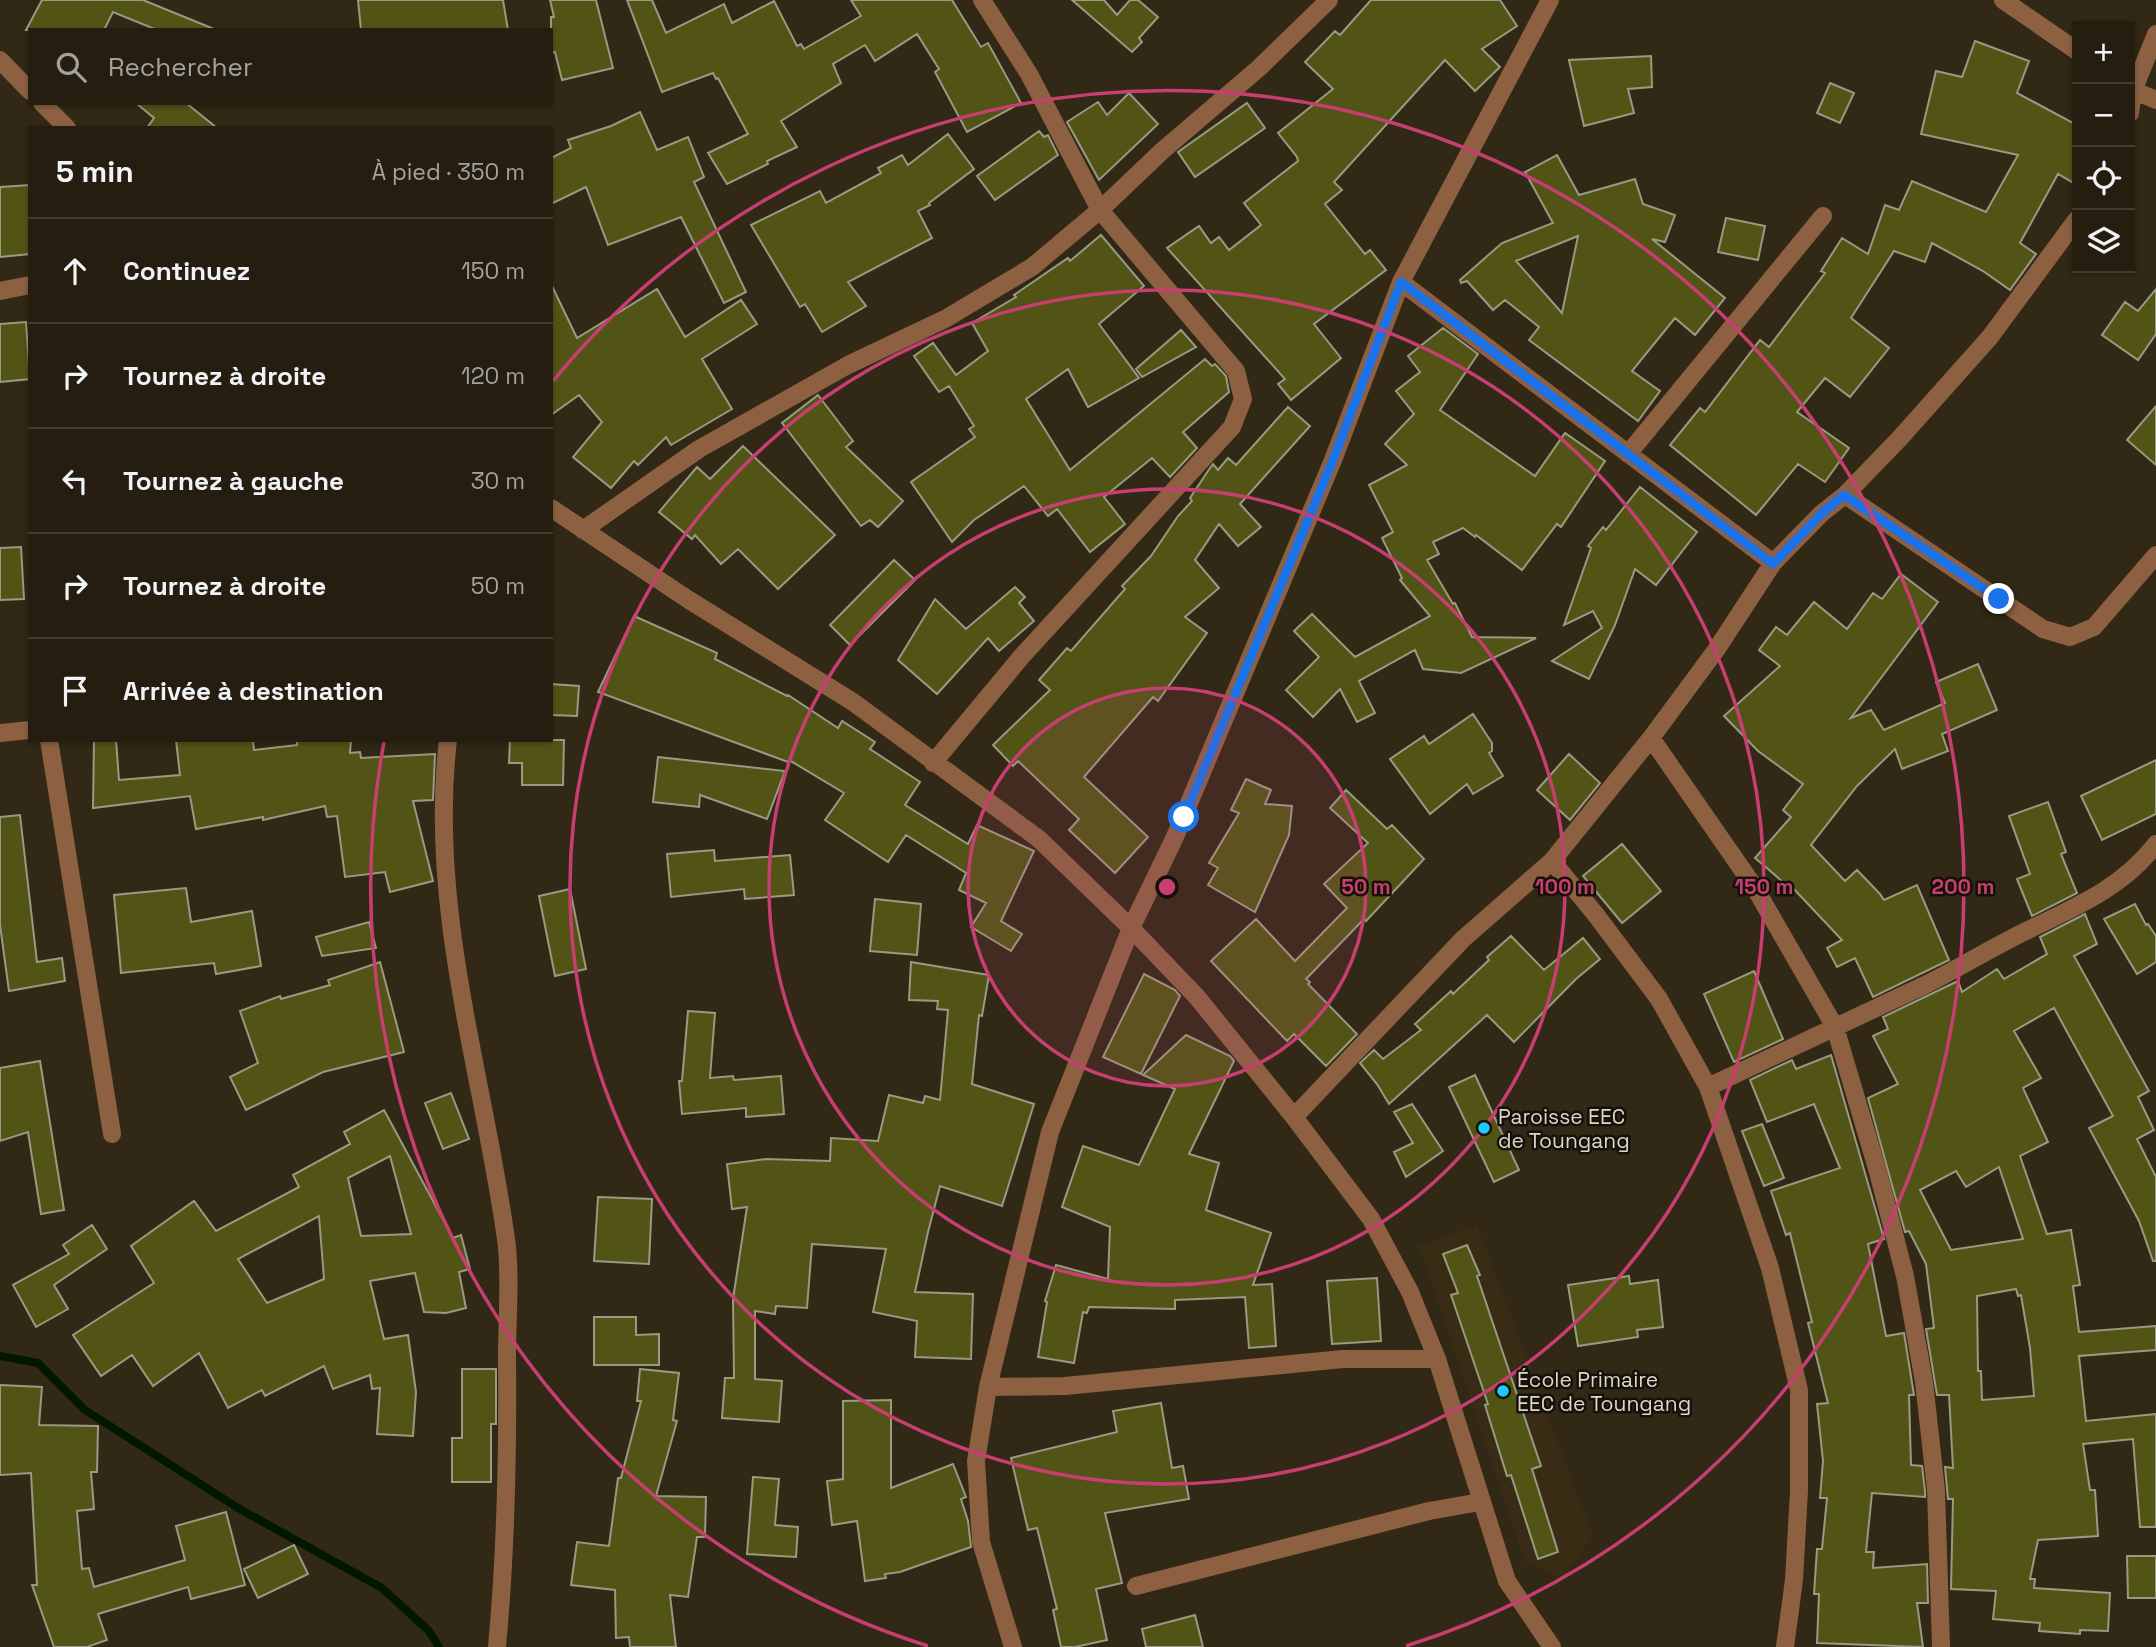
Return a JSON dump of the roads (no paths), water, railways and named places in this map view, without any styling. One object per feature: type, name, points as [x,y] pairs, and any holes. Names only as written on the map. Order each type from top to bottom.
[{"type":"street","points":[[933,763],[1022,656],[1231,427],[1243,399],[1236,370],[1100,210],[1029,75],[982,0]]},
{"type":"street","points":[[583,530],[699,449],[848,365],[945,319],[1021,273],[1100,210],[1162,151],[1259,68],[1329,0]]},
{"type":"street","points":[[1013,1647],[981,1542],[976,1461],[988,1387],[1050,1132],[1131,928],[1174,839],[1333,460],[1401,282],[1550,0]]},
{"type":"street","points":[[2003,0],[2072,48]]},
{"type":"street","points":[[2135,84],[2156,34]]},
{"type":"street","points":[[0,60],[28,89]]},
{"type":"street","points":[[2135,91],[2156,100]]},
{"type":"street","points":[[44,105],[65,126]]},
{"type":"street","points":[[1628,454],[1823,216]]},
{"type":"street","points":[[1294,1117],[1463,939],[1552,861],[1716,650],[1773,564],[1900,438],[1990,337],[2072,226]]},
{"type":"street","points":[[1401,282],[1773,564]]},
{"type":"street","points":[[0,291],[28,285]]},
{"type":"street","points":[[1844,495],[2043,629],[2070,637],[2094,627],[2156,555]]},
{"type":"street","points":[[553,509],[688,600],[853,702],[1039,839],[1131,928],[1196,997],[1294,1117],[1371,1219],[1410,1292],[1437,1359],[1507,1581],[1552,1647]]},
{"type":"street","points":[[0,733],[28,730]]},
{"type":"street","points":[[1651,737],[1755,888],[1835,1027],[1878,1172],[1905,1276],[1924,1382],[1936,1490],[1941,1647]]},
{"type":"street","points":[[49,742],[113,1134]]},
{"type":"street","points":[[448,742],[443,785],[447,899],[506,1242],[508,1460],[501,1604],[496,1647]]},
{"type":"street","points":[[1708,1087],[1928,984],[2020,934],[2089,901],[2125,877],[2144,860],[2156,844]]},
{"type":"street","points":[[1552,861],[1659,999],[1708,1087],[1770,1268],[1799,1390],[1799,1491],[1794,1580],[1785,1647]]},
{"type":"street","points":[[988,1387],[1065,1386],[1342,1359],[1437,1359]]},
{"type":"street","points":[[1136,1586],[1429,1511],[1480,1502]]},
{"type":"waterway","points":[[0,1356],[38,1363],[85,1410],[238,1508],[382,1588],[429,1631],[439,1647]]},
{"type":"place","name":"Paroisse EEC de Toungang","points":[[1484,1128]]},
{"type":"place","name":"École Primaire EEC de Toungang","points":[[1503,1391]]}]
